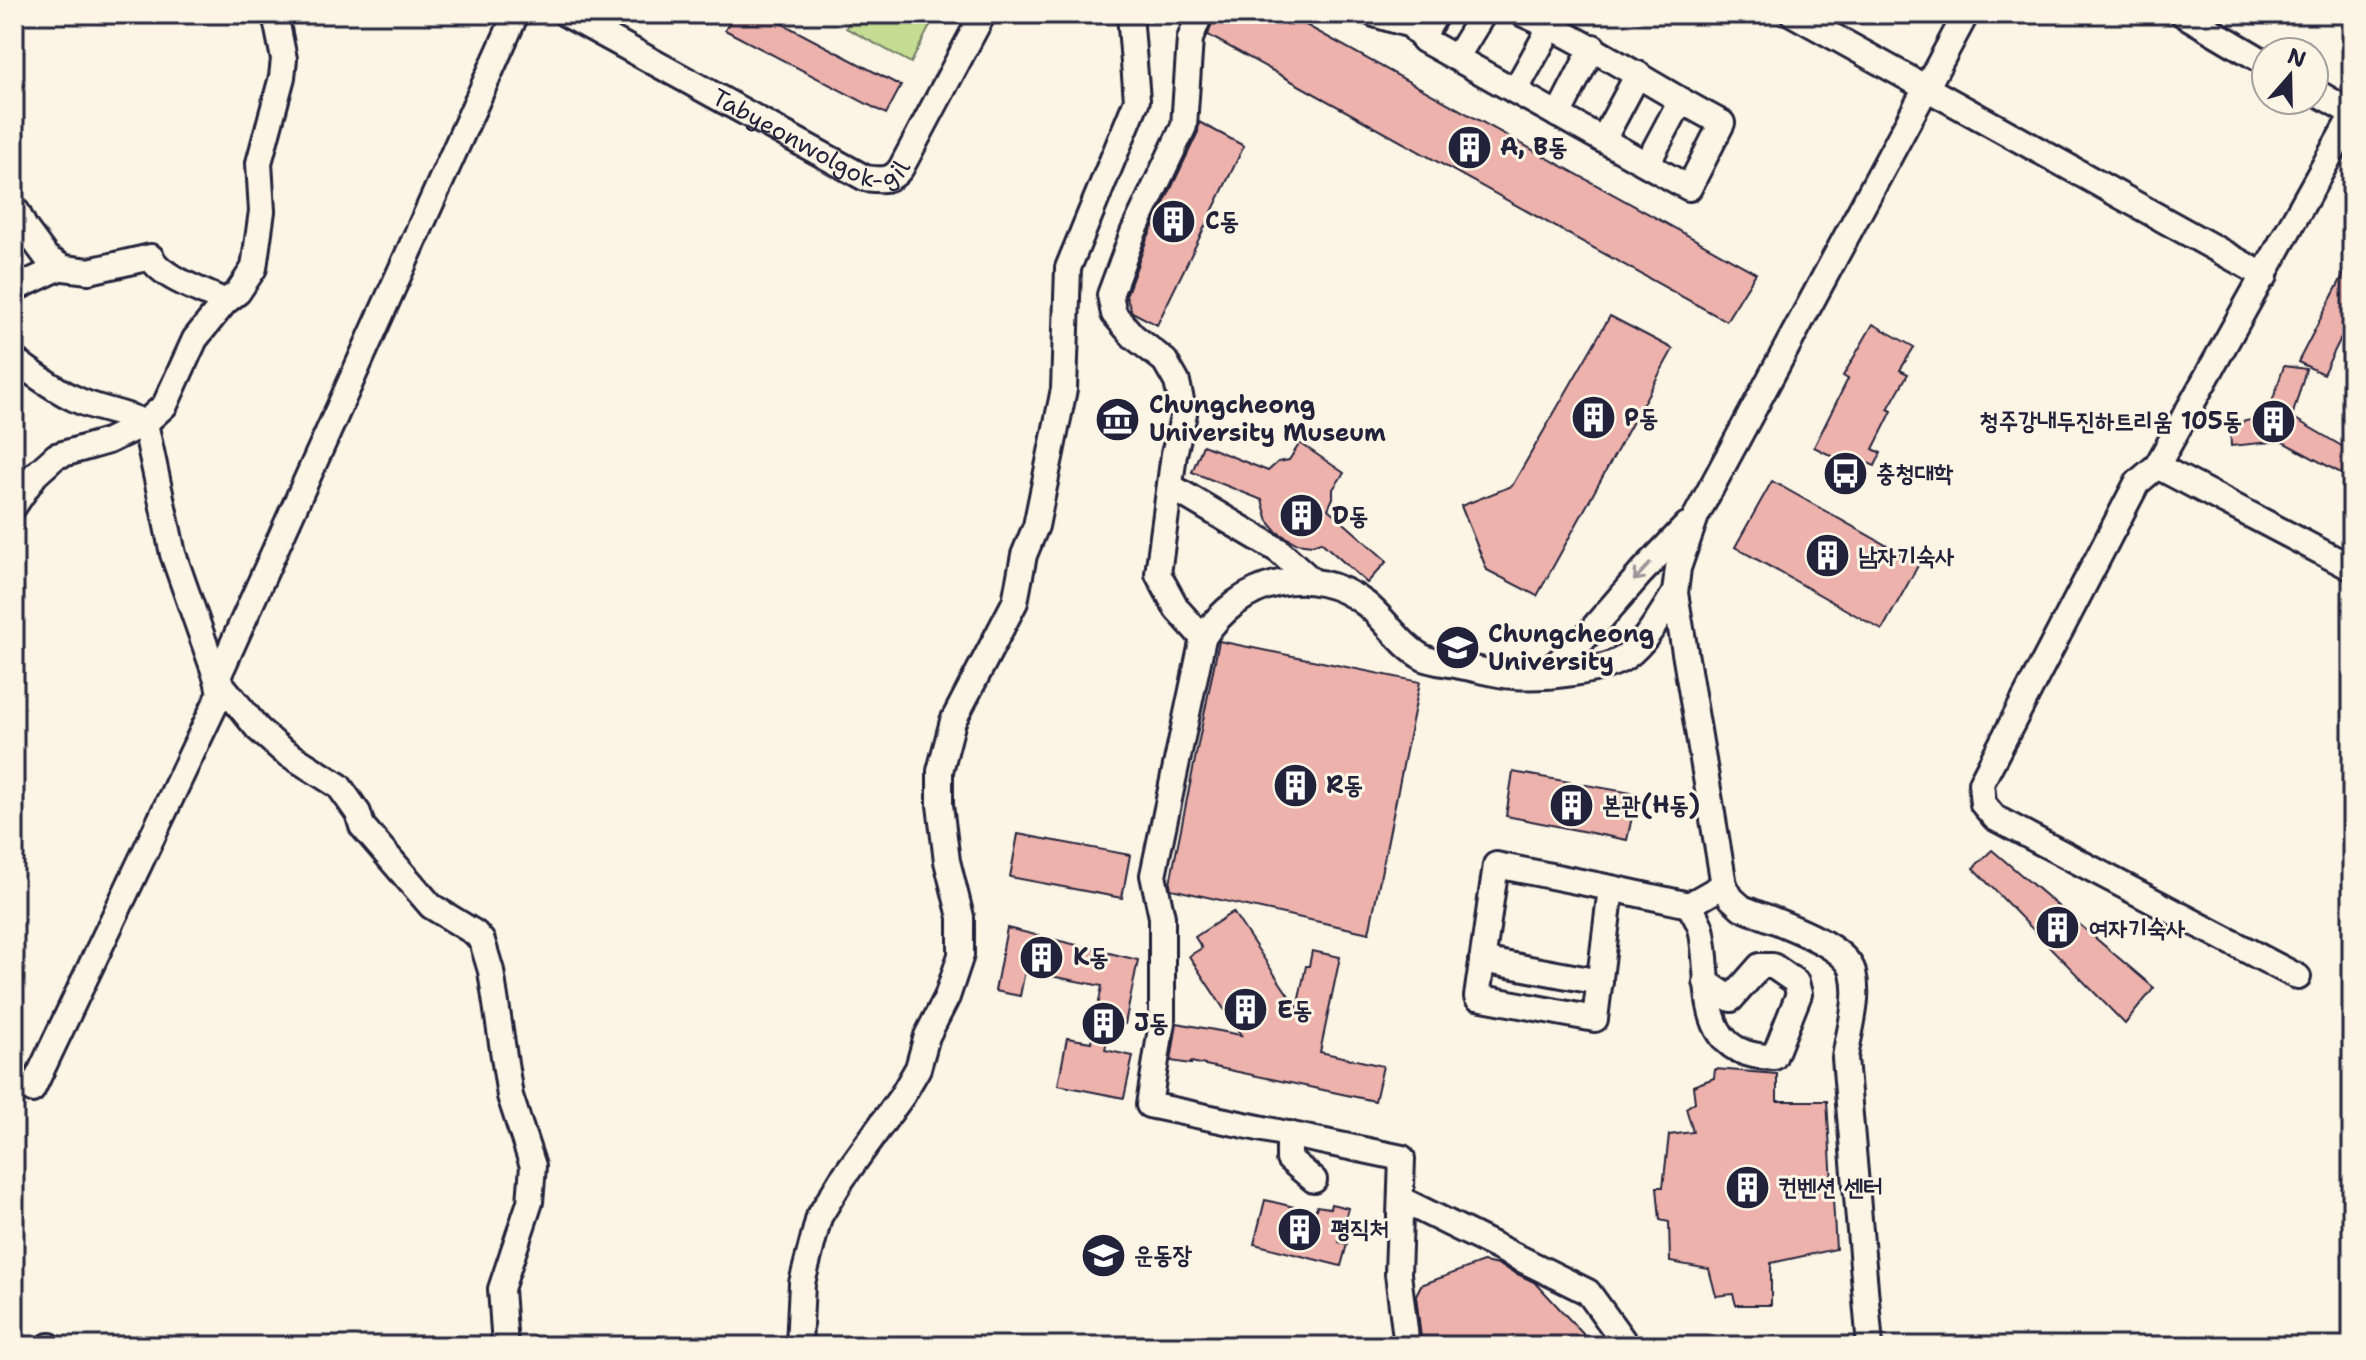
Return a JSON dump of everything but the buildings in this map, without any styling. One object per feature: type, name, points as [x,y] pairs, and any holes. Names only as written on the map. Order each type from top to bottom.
[{"type":"street","points":[[14,506],[35,475],[56,456],[108,441],[145,423],[165,405],[195,339],[246,282],[254,268],[262,211],[259,163],[284,59],[275,14]]},
{"type":"street","points":[[217,679],[516,14]]},
{"type":"street","name":"Tabyeonwolgok-gil","points":[[566,14],[865,178],[883,180],[894,177],[901,168],[983,14]]},
{"type":"street","points":[[799,1346],[802,1283],[819,1217],[918,1068],[927,1036],[947,997],[961,955],[961,917],[947,861],[940,805],[940,771],[953,721],[1015,602],[1024,555],[1036,526],[1064,389],[1068,268],[1137,100],[1130,14]]},
{"type":"street","points":[[1200,14],[1190,39],[1184,126],[1133,233],[1110,295],[1114,314],[1133,336],[1165,361],[1177,382],[1184,414],[1158,574],[1177,609],[1203,638]]},
{"type":"street","points":[[1374,14],[1411,25],[1422,37],[1456,58],[1689,188],[1722,123],[1680,102],[1593,47],[1523,14]]},
{"type":"street","points":[[1422,37],[1436,14]]},
{"type":"street","points":[[1456,58],[1483,14]]},
{"type":"street","points":[[1793,14],[2265,276]]},
{"type":"street","points":[[1870,1346],[1845,1058],[1854,1013],[1853,971],[1846,958],[1829,946],[1742,908],[1731,898],[1724,885],[1675,593],[1678,568],[1696,516],[1966,14]]},
{"type":"street","points":[[2183,14],[2250,54]]},
{"type":"street","points":[[1515,91],[1551,26]]},
{"type":"street","points":[[1558,115],[1593,47]]},
{"type":"street","points":[[1603,140],[1638,74]]},
{"type":"street","points":[[2298,977],[1995,818],[1983,804],[1981,783],[2137,483],[2157,466],[2265,276],[2352,114],[2330,101]]},
{"type":"street","points":[[1647,164],[1680,102]]},
{"type":"street","points":[[17,212],[52,263],[61,267],[89,271],[151,257],[158,267],[176,279],[225,302]]},
{"type":"street","points":[[14,289],[61,267]]},
{"type":"street","points":[[14,360],[71,398],[104,410],[125,413],[145,423]]},
{"type":"street","points":[[23,1085],[220,694],[173,554],[145,423]]},
{"type":"street","points":[[2157,466],[2352,568]]},
{"type":"street","points":[[1170,486],[1278,550],[1311,580]]},
{"type":"street","points":[[1542,676],[1578,644],[1696,516]]},
{"type":"street","points":[[1407,1346],[1398,1274],[1402,1158],[1149,1105],[1162,1022],[1162,917],[1153,875],[1203,638],[1216,618],[1256,590],[1287,581],[1311,580],[1328,584],[1364,603],[1411,649],[1425,658],[1512,676],[1542,676],[1610,665],[1628,655],[1675,593]]},
{"type":"street","points":[[1578,644],[1578,660],[1589,668]]},
{"type":"street","points":[[217,679],[258,729],[282,750],[339,786],[358,813],[362,826],[431,906],[475,933],[482,941],[501,1025],[510,1096],[533,1166],[530,1202],[501,1289],[505,1346]]},
{"type":"street","points":[[1611,888],[1595,1019],[1477,997],[1496,865],[1611,888],[1689,905],[1724,885]]},
{"type":"street","points":[[1689,905],[1702,930],[1706,982],[1709,1010],[1718,1030],[1735,1047],[1752,1057],[1774,1057],[1799,994],[1796,982],[1773,966],[1760,966],[1731,999],[1706,982]]},
{"type":"street","points":[[1482,960],[1600,982]]},
{"type":"street","points":[[1289,1134],[1289,1159],[1314,1180]]},
{"type":"street","points":[[1402,1200],[1588,1292],[1627,1346]]},
{"type":"green space","points":[[853,14],[936,14],[911,63],[846,28]]},
{"type":"place","name":"A, B동","points":[[1469,147]]},
{"type":"place","name":"C동","points":[[1174,221]]},
{"type":"place","name":"P동","points":[[1593,418]]},
{"type":"place","name":"Chungcheong University Museum","points":[[1118,419]]},
{"type":"place","name":"청주강내두진하트리움 105동","points":[[2273,421]]},
{"type":"place","name":"충청대학","points":[[1845,473]]},
{"type":"place","name":"D동","points":[[1301,516]]},
{"type":"place","name":"남자기숙사","points":[[1827,556]]},
{"type":"place","name":"Chungcheong University","points":[[1457,648]]},
{"type":"place","name":"R동","points":[[1295,785]]},
{"type":"place","name":"본관(H동)","points":[[1571,805]]},
{"type":"place","name":"여자기숙사","points":[[2058,928]]},
{"type":"place","name":"K동","points":[[1042,957]]},
{"type":"place","name":"E동","points":[[1246,1010]]},
{"type":"place","name":"J동","points":[[1103,1023]]},
{"type":"place","name":"컨벤션 센터","points":[[1747,1187]]},
{"type":"place","name":"평직처","points":[[1300,1229]]},
{"type":"place","name":"운동장","points":[[1103,1255]]}]
